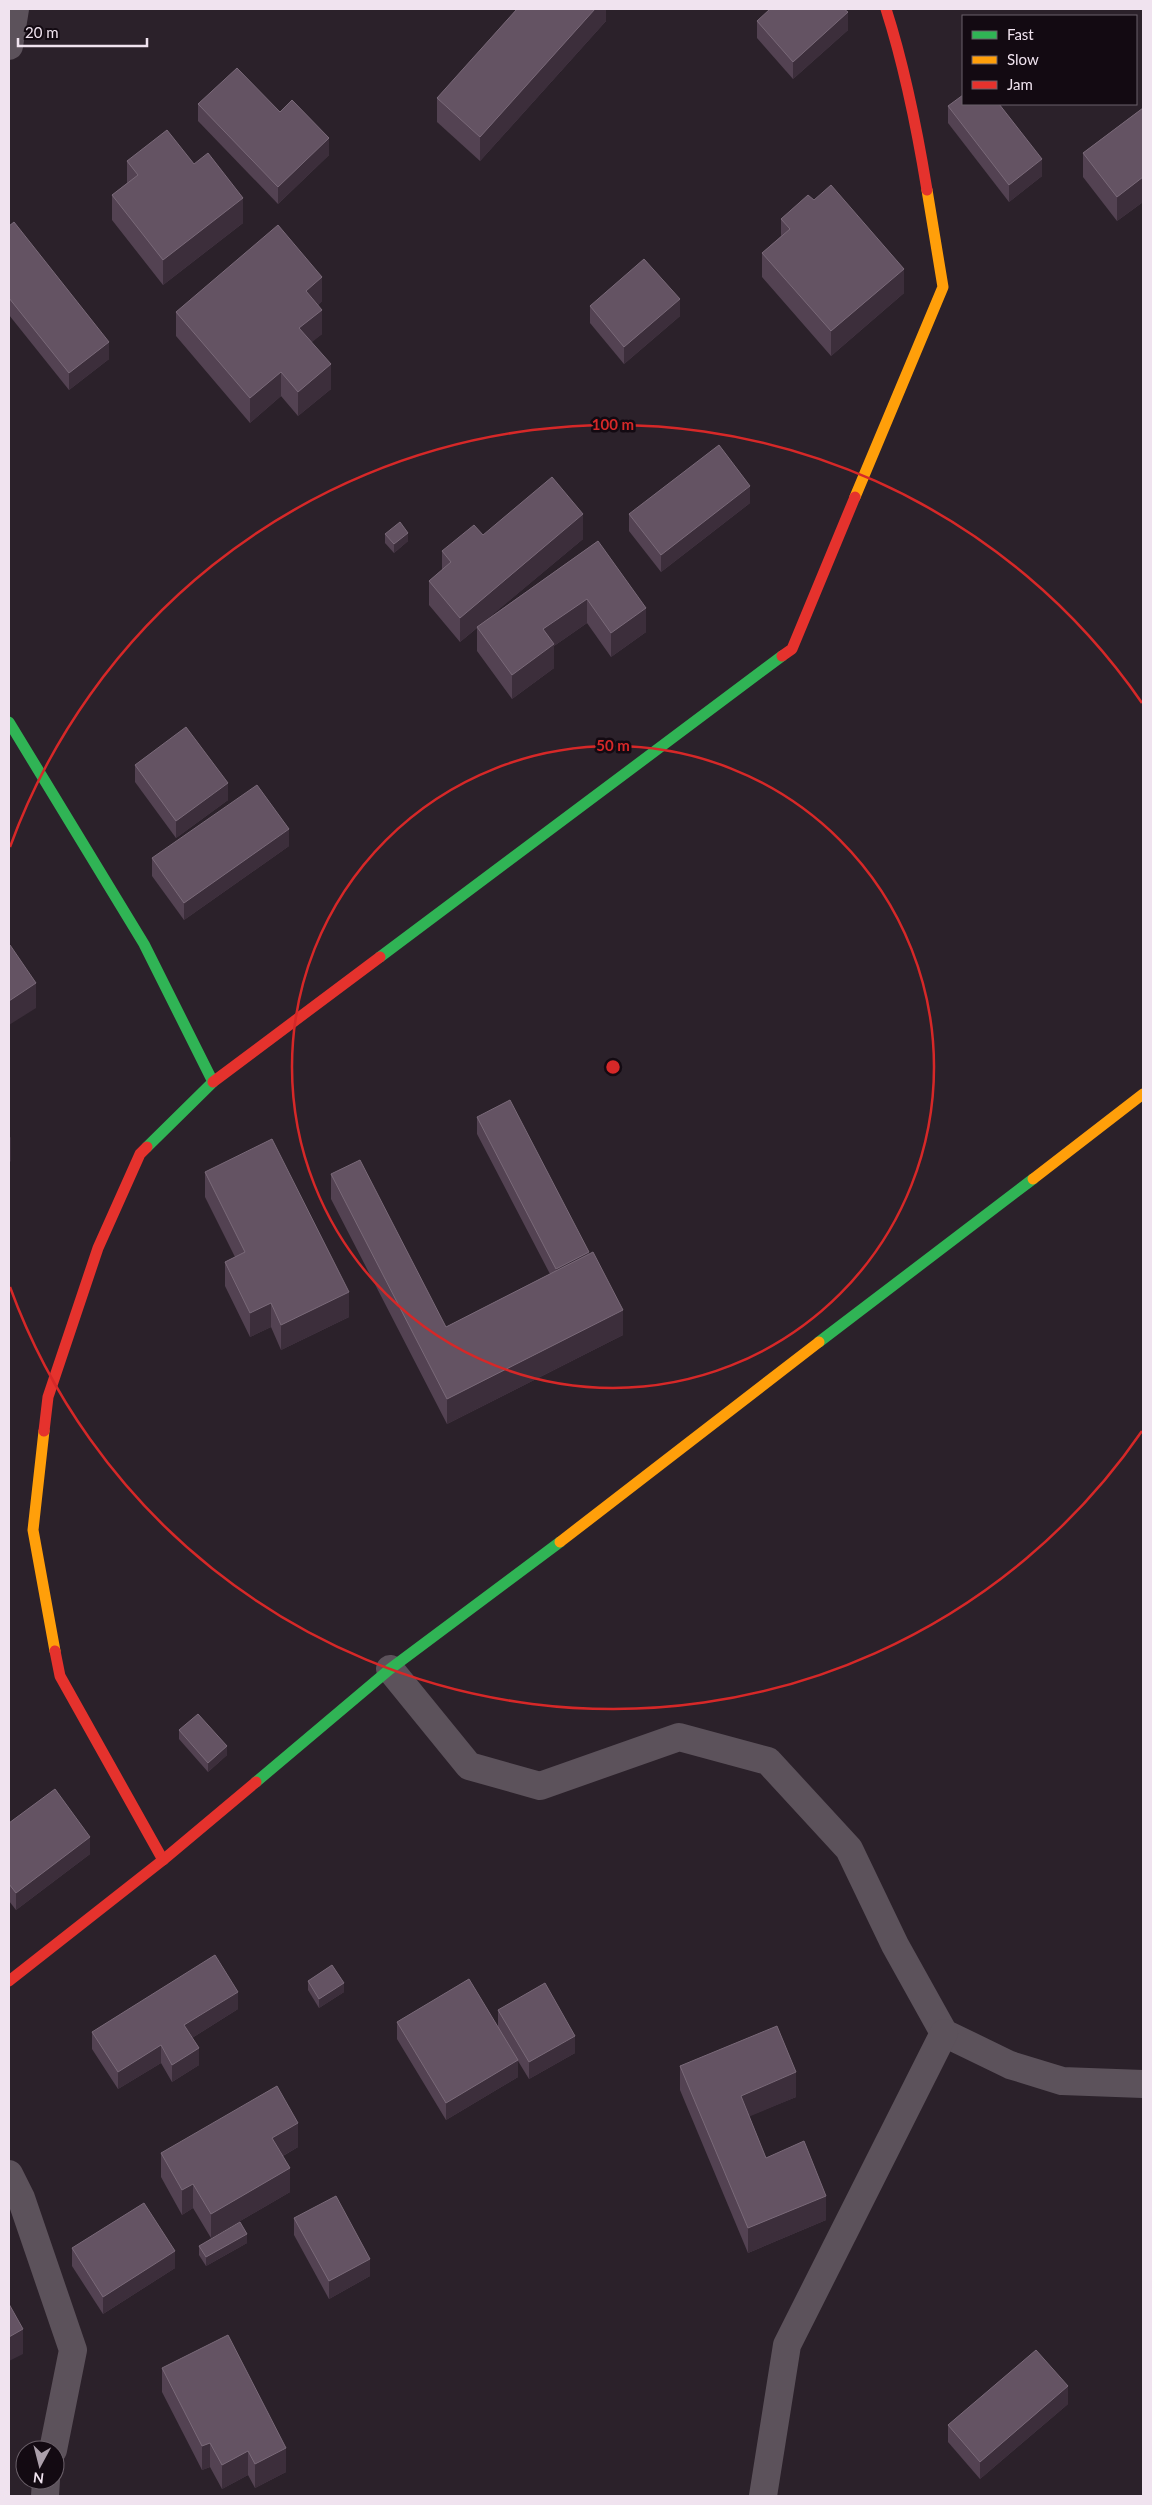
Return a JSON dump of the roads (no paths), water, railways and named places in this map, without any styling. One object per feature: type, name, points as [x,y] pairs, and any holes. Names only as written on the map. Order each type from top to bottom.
[{"type":"street","points":[[9,46],[16,9]]},
{"type":"street","points":[[163,1860],[60,1676],[33,1530],[48,1397],[98,1248],[140,1154],[213,1082],[792,648],[943,287],[919,143],[894,34],[886,9]]},
{"type":"street","points":[[9,722],[144,944],[213,1082]]},
{"type":"street","points":[[9,1981],[163,1860],[390,1669],[514,1577],[1143,1094]]},
{"type":"street","points":[[390,1669],[469,1766],[540,1786],[679,1737],[768,1761],[849,1849],[895,1945],[944,2033],[1010,2065],[1062,2081],[1143,2084]]},
{"type":"street","points":[[763,2496],[787,2346],[944,2033]]},
{"type":"street","points":[[9,2174],[21,2198],[73,2350],[54,2440]]}]
